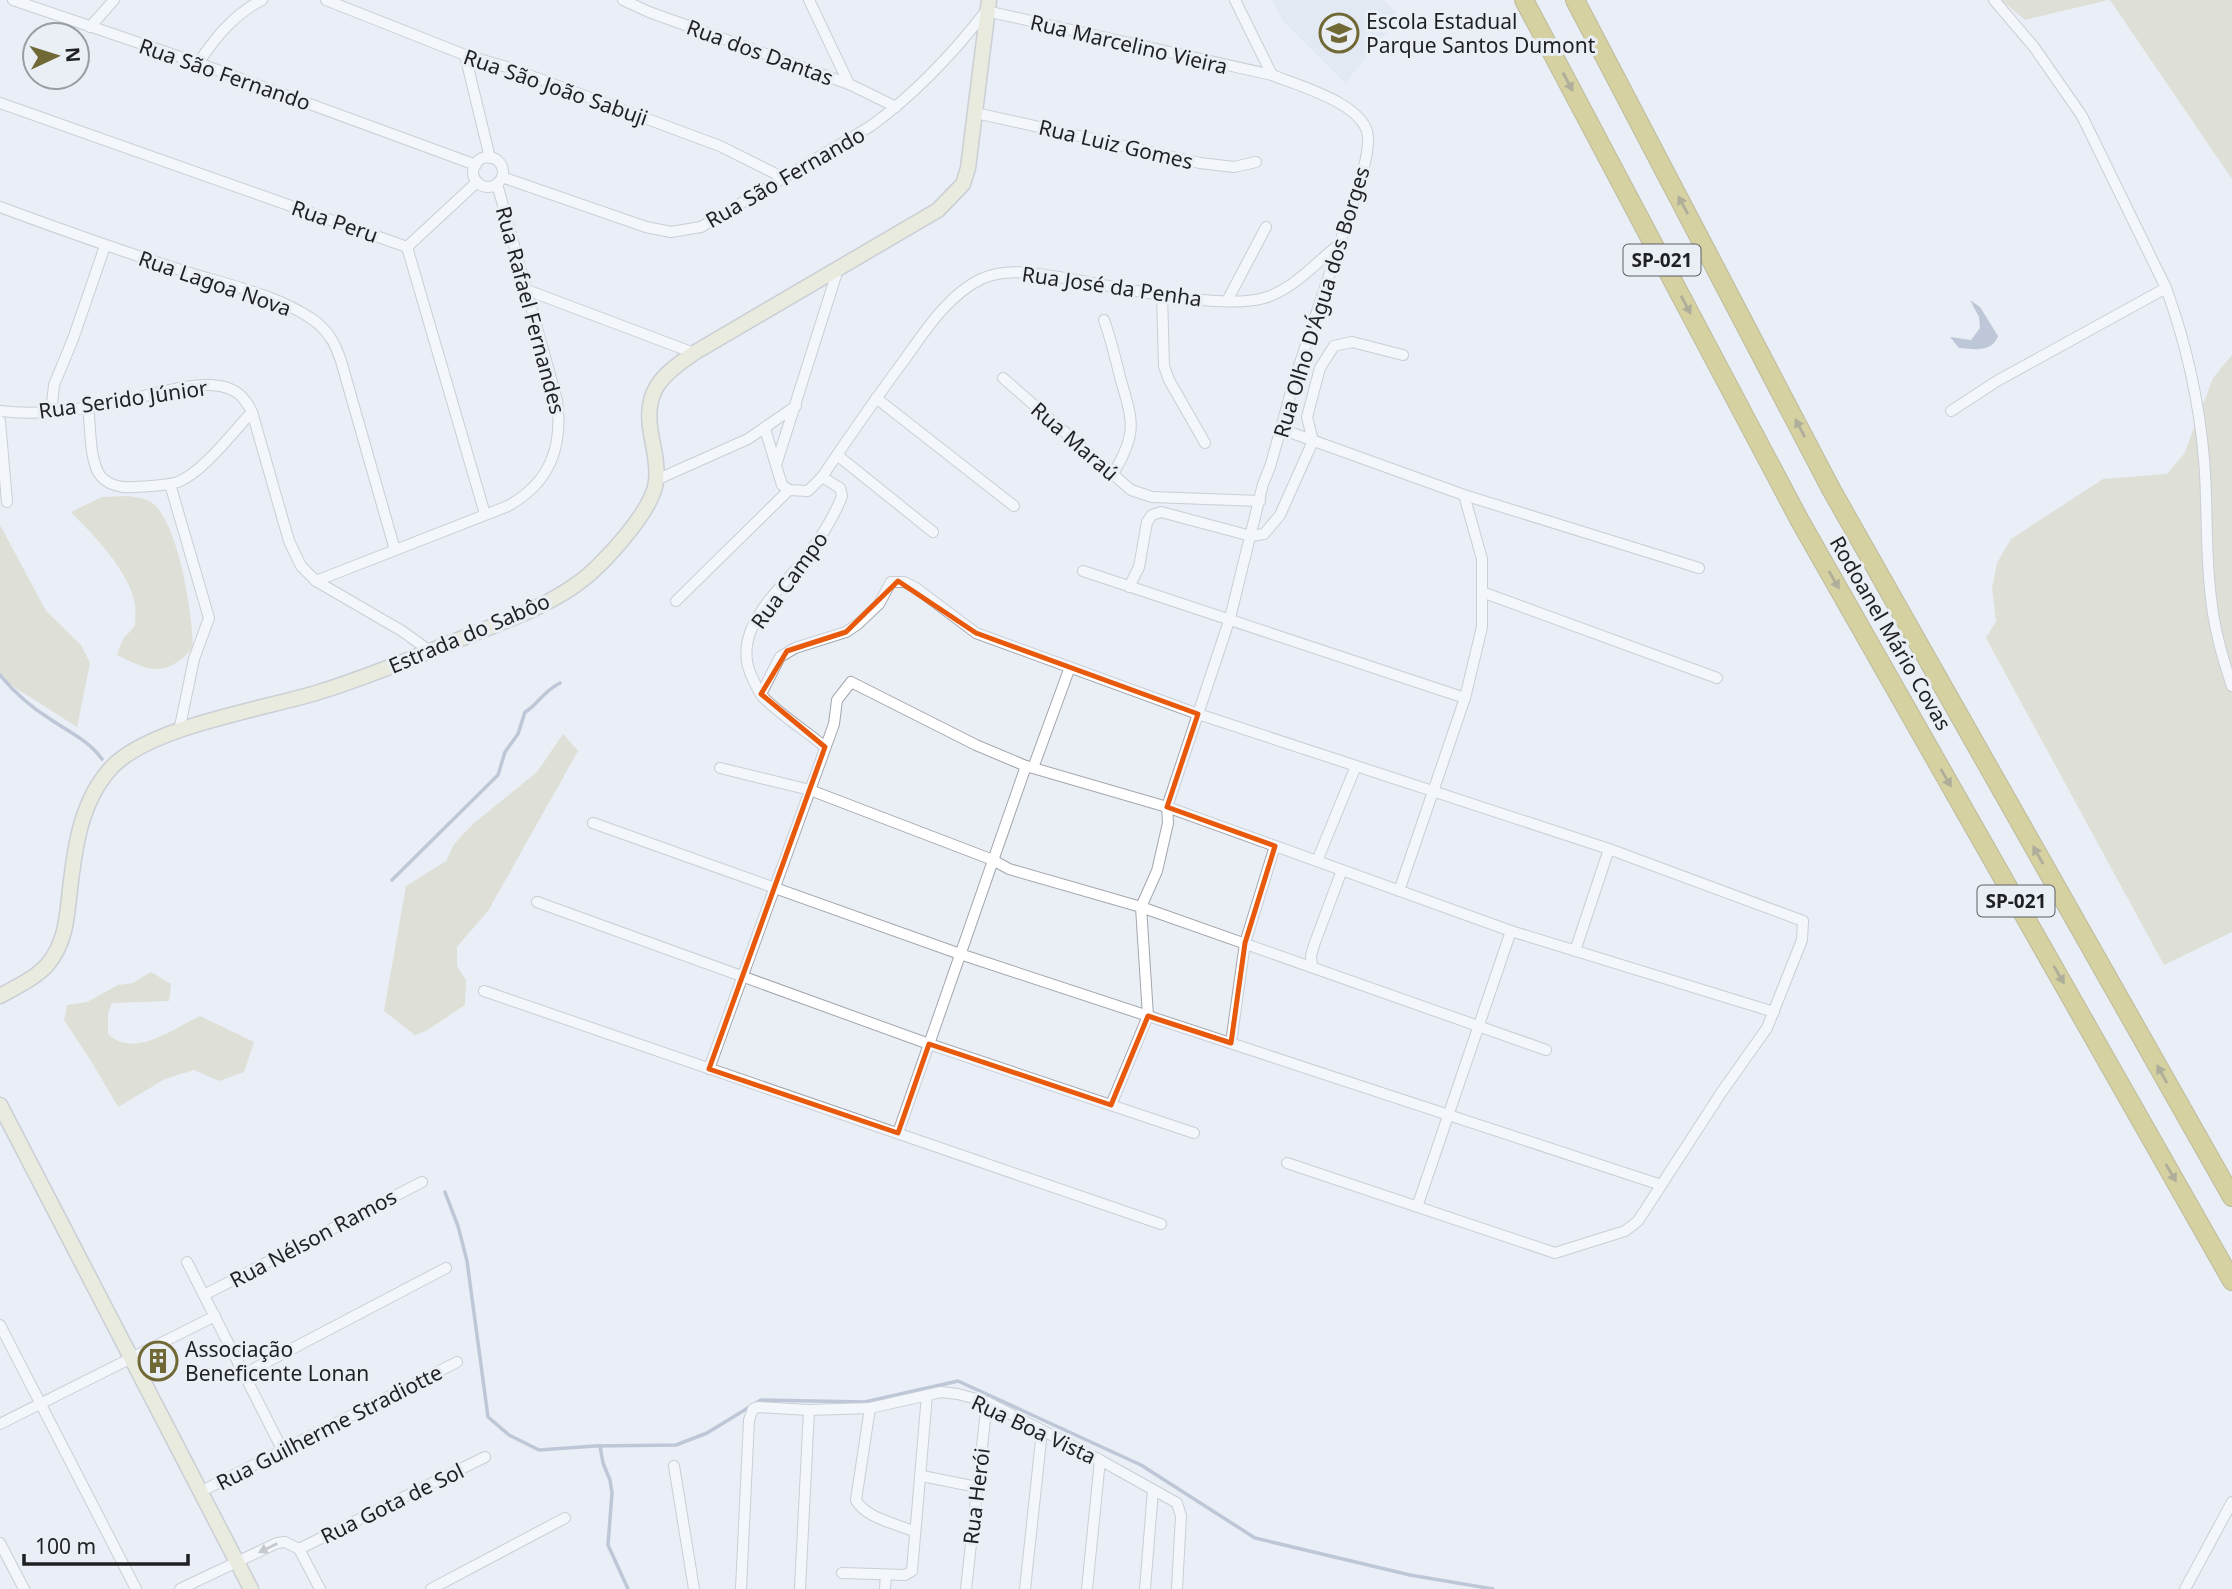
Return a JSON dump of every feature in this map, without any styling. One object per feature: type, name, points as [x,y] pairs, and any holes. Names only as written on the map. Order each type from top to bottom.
[{"type":"highway","name":"Rodoanel Mário Covas","points":[[1524,0],[1800,521],[2232,1281]]},
{"type":"highway","name":"Rodoanel Mário Covas","points":[[1575,0],[1832,489],[2232,1198]]},
{"type":"street","name":"Rua São Fernando","points":[[13,0],[73,21]]},
{"type":"street","points":[[91,26],[114,0]]},
{"type":"street","points":[[198,63],[218,34],[248,7],[262,0]]},
{"type":"street","name":"Rua São João Sabuji","points":[[326,0],[465,55],[510,68],[720,146],[784,178]]},
{"type":"street","name":"Rua dos Dantas","points":[[623,0],[649,12],[849,83],[896,107]]},
{"type":"street","points":[[809,0],[849,83]]},
{"type":"street","points":[[1235,0],[1272,75]]},
{"type":"street","points":[[1994,0],[2064,86],[2082,116],[2166,288],[2192,377],[2204,458],[2210,596],[2216,632],[2232,686]]},
{"type":"street","name":"Rua São Fernando","points":[[499,181],[646,227],[671,232],[701,227],[871,126],[896,107],[940,67],[988,6]]},
{"type":"street","name":"Rua Marcelino Vieira","points":[[988,6],[1272,75]]},
{"type":"street","name":"Estrada do Sabôo","points":[[0,996],[32,978],[47,965],[60,943],[66,929],[76,846],[86,809],[99,783],[114,765],[131,752],[179,731],[320,692],[430,651],[529,611],[579,583],[601,564],[650,500],[656,480],[655,454],[650,430],[651,396],[665,375],[694,353],[938,209],[963,184],[976,113],[988,6]]},
{"type":"street","name":"Rua São Fernando","points":[[91,27],[198,63],[476,164]]},
{"type":"street","points":[[465,55],[490,158]]},
{"type":"street","name":"Rua Olho D'Água dos Borges","points":[[1141,907],[1157,872],[1168,823],[1167,807],[1230,618],[1263,484],[1294,378],[1366,157],[1368,135],[1364,121],[1345,106],[1272,75]]},
{"type":"street","name":"Rua Peru","points":[[0,103],[407,247]]},
{"type":"street","name":"Rua Luiz Gomes","points":[[976,113],[1219,166],[1256,162]]},
{"type":"street","points":[[490,158],[501,165],[499,181],[488,187],[477,182],[474,174],[476,164],[482,159],[490,158]]},
{"type":"street","name":"Rua Rafael Fernandes","points":[[485,514],[522,498],[543,476],[559,440],[560,423],[557,400],[499,181]]},
{"type":"street","points":[[316,581],[485,514],[407,247],[477,182]]},
{"type":"street","name":"Rua Lagoa Nova","points":[[0,207],[105,246],[278,301],[312,318],[324,328],[334,341],[341,361],[395,550]]},
{"type":"street","points":[[1227,301],[1266,227]]},
{"type":"street","name":"Rua José da Penha","points":[[822,477],[929,325],[959,295],[979,280],[1006,272],[1029,273],[1162,294],[1227,301],[1264,298],[1284,289],[1338,245]]},
{"type":"street","points":[[51,413],[54,384],[73,340],[105,246]]},
{"type":"street","points":[[776,465],[839,266]]},
{"type":"street","points":[[1951,411],[1997,381],[2166,288]]},
{"type":"street","points":[[527,290],[694,353]]},
{"type":"street","points":[[1162,294],[1164,366],[1169,380],[1205,443]]},
{"type":"street","points":[[1104,320],[1114,345],[1131,415],[1129,443],[1113,474]]},
{"type":"street","points":[[1129,587],[1139,567],[1147,522],[1160,512],[1251,537],[1264,534],[1280,515],[1312,441],[1307,417],[1320,368],[1334,346],[1352,342],[1402,355]]},
{"type":"street","name":"Rua Maraú","points":[[1003,378],[1131,490],[1152,497],[1260,501]]},
{"type":"street","name":"Rua Serido Júnior","points":[[0,411],[51,413],[201,386],[232,389],[243,395],[252,412],[294,554],[307,574],[430,651]]},
{"type":"street","points":[[876,398],[1014,506]]},
{"type":"street","points":[[656,480],[722,452],[765,429],[796,406]]},
{"type":"street","points":[[88,408],[96,469],[108,482],[127,487],[170,484],[189,476],[252,412]]},
{"type":"street","points":[[0,421],[7,502]]},
{"type":"street","points":[[765,429],[782,485],[789,490],[808,491],[822,477]]},
{"type":"street","points":[[1281,429],[1464,495],[1699,568]]},
{"type":"street","points":[[837,455],[933,532]]},
{"type":"street","name":"Rua Campo","points":[[761,694],[748,668],[747,643],[760,614],[818,540],[839,503],[842,496],[839,488],[822,477]]},
{"type":"street","points":[[170,484],[209,618],[194,659],[179,731]]},
{"type":"street","points":[[676,601],[789,490]]},
{"type":"street","points":[[1399,891],[1465,698],[1482,626],[1482,559],[1464,495]]},
{"type":"street","points":[[1083,571],[1465,698]]},
{"type":"street","points":[[825,747],[761,694],[780,657],[794,648],[846,632],[871,613],[891,582],[904,582],[976,633],[1198,714],[1609,849],[1803,921],[1802,940],[1767,1028],[1638,1220],[1625,1231],[1555,1253],[1287,1163]]},
{"type":"street","points":[[1482,592],[1717,678]]},
{"type":"street","points":[[898,1133],[993,860],[1070,667]]},
{"type":"street","points":[[709,1069],[834,724],[837,700],[851,682],[976,745],[1030,767],[1167,807],[1511,931],[1774,1012]]},
{"type":"street","points":[[1317,861],[1356,766]]},
{"type":"street","points":[[720,768],[810,790],[993,860],[1009,869],[1141,907],[1546,1050]]},
{"type":"street","points":[[593,823],[960,954],[1661,1185]]},
{"type":"street","points":[[1231,1044],[1245,943],[1275,846]]},
{"type":"street","points":[[1575,951],[1609,849]]},
{"type":"street","points":[[1312,967],[1314,945],[1342,870]]},
{"type":"street","points":[[537,902],[929,1044],[1194,1133]]},
{"type":"street","points":[[1111,1105],[1148,1016],[1141,907]]},
{"type":"street","points":[[1417,1207],[1511,931]]},
{"type":"street","points":[[484,991],[1161,1224]]},
{"type":"street","points":[[0,1105],[251,1589]]},
{"type":"street","name":"Rua Nélson Ramos","points":[[204,1295],[422,1182]]},
{"type":"street","points":[[187,1262],[282,1450]]},
{"type":"street","points":[[244,1374],[446,1268]]},
{"type":"street","points":[[0,1424],[215,1317]]},
{"type":"street","points":[[0,1325],[136,1589]]},
{"type":"street","name":"Rua Guilherme Stradiotte","points":[[200,1492],[457,1362]]},
{"type":"street","name":"Rua Boa Vista","points":[[741,1589],[749,1420],[753,1409],[870,1408],[941,1392],[987,1402],[1171,1498],[1180,1509],[1177,1589]]},
{"type":"street","points":[[842,1573],[905,1575],[912,1571],[928,1395]]},
{"type":"street","name":"Rua Herói","points":[[966,1589],[987,1402]]},
{"type":"street","points":[[870,1408],[856,1500],[860,1507],[869,1513],[915,1532]]},
{"type":"street","points":[[800,1589],[809,1410]]},
{"type":"street","points":[[1025,1589],[1042,1431]]},
{"type":"street","name":"Rua Gota de Sol","points":[[299,1549],[485,1457]]},
{"type":"street","points":[[1087,1589],[1100,1460]]},
{"type":"street","points":[[674,1466],[694,1589]]},
{"type":"street","points":[[922,1476],[978,1487]]},
{"type":"street","points":[[1145,1589],[1153,1490]]},
{"type":"street","points":[[2185,1589],[2232,1502]]},
{"type":"street","points":[[431,1589],[565,1518]]},
{"type":"street","points":[[180,1589],[281,1542],[299,1549],[320,1589]]},
{"type":"street","points":[[0,1543],[24,1589]]},
{"type":"street","points":[[885,1589],[886,1575]]},
{"type":"highlighted area","points":[[898,581],[976,633],[1198,714],[1167,807],[1275,846],[1245,943],[1231,1043],[1148,1016],[1111,1105],[929,1044],[898,1133],[709,1069],[825,747],[761,694],[787,651],[846,632]]},
{"type":"shaded area","name":"Escola Estadual Parque Santos Dumont","points":[[1272,0],[1383,0],[1400,16],[1345,83],[1283,21]]},
{"type":"shaded area","points":[[2001,0],[2108,0],[2025,20]]},
{"type":"shaded area","points":[[2110,0],[2232,0],[2232,179]]},
{"type":"shaded area","points":[[2232,355],[2232,932],[2164,965],[1986,638],[1996,621],[1992,588],[1997,563],[2011,539],[2103,479],[2167,474],[2184,454],[2213,378]]},
{"type":"shaded area","points":[[129,496],[151,502],[161,513],[176,548],[187,592],[193,648],[166,668],[149,668],[117,655],[123,639],[135,626],[135,607],[131,591],[109,554],[71,512],[102,497]]},
{"type":"shaded area","points":[[0,525],[46,611],[81,645],[90,663],[77,727],[0,678]]},
{"type":"shaded area","points":[[563,734],[578,751],[488,911],[457,947],[457,966],[466,980],[465,1005],[426,1031],[415,1035],[384,1011],[406,886],[446,861],[454,844],[473,824],[537,772]]},
{"type":"shaded area","points":[[151,972],[171,984],[169,1001],[112,1003],[108,1013],[108,1034],[118,1041],[141,1043],[166,1034],[200,1016],[254,1042],[244,1072],[219,1081],[194,1070],[165,1079],[118,1107],[64,1020],[67,1005],[87,1002],[118,985],[133,983]]},
{"type":"water","points":[[1970,300],[1980,307],[1998,336],[1987,348],[1959,348],[1950,337],[1971,340],[1980,328],[1979,317]]},
{"type":"waterway","points":[[0,675],[30,704],[84,741],[102,759]]},
{"type":"waterway","points":[[392,880],[498,775],[505,752],[518,734],[525,712],[560,683]]},
{"type":"waterway","points":[[445,1192],[467,1261],[488,1417],[509,1435],[539,1450],[676,1445],[707,1433],[761,1400],[865,1402],[958,1381],[1141,1465],[1255,1538],[1410,1575],[1493,1589]]},
{"type":"waterway","points":[[600,1446],[612,1493],[608,1545],[628,1589]]},
{"type":"place","name":"Escola Estadual Parque Santos Dumont","points":[[1339,33]]},
{"type":"place","name":"Associação Beneficente Lonan","points":[[158,1361]]}]
